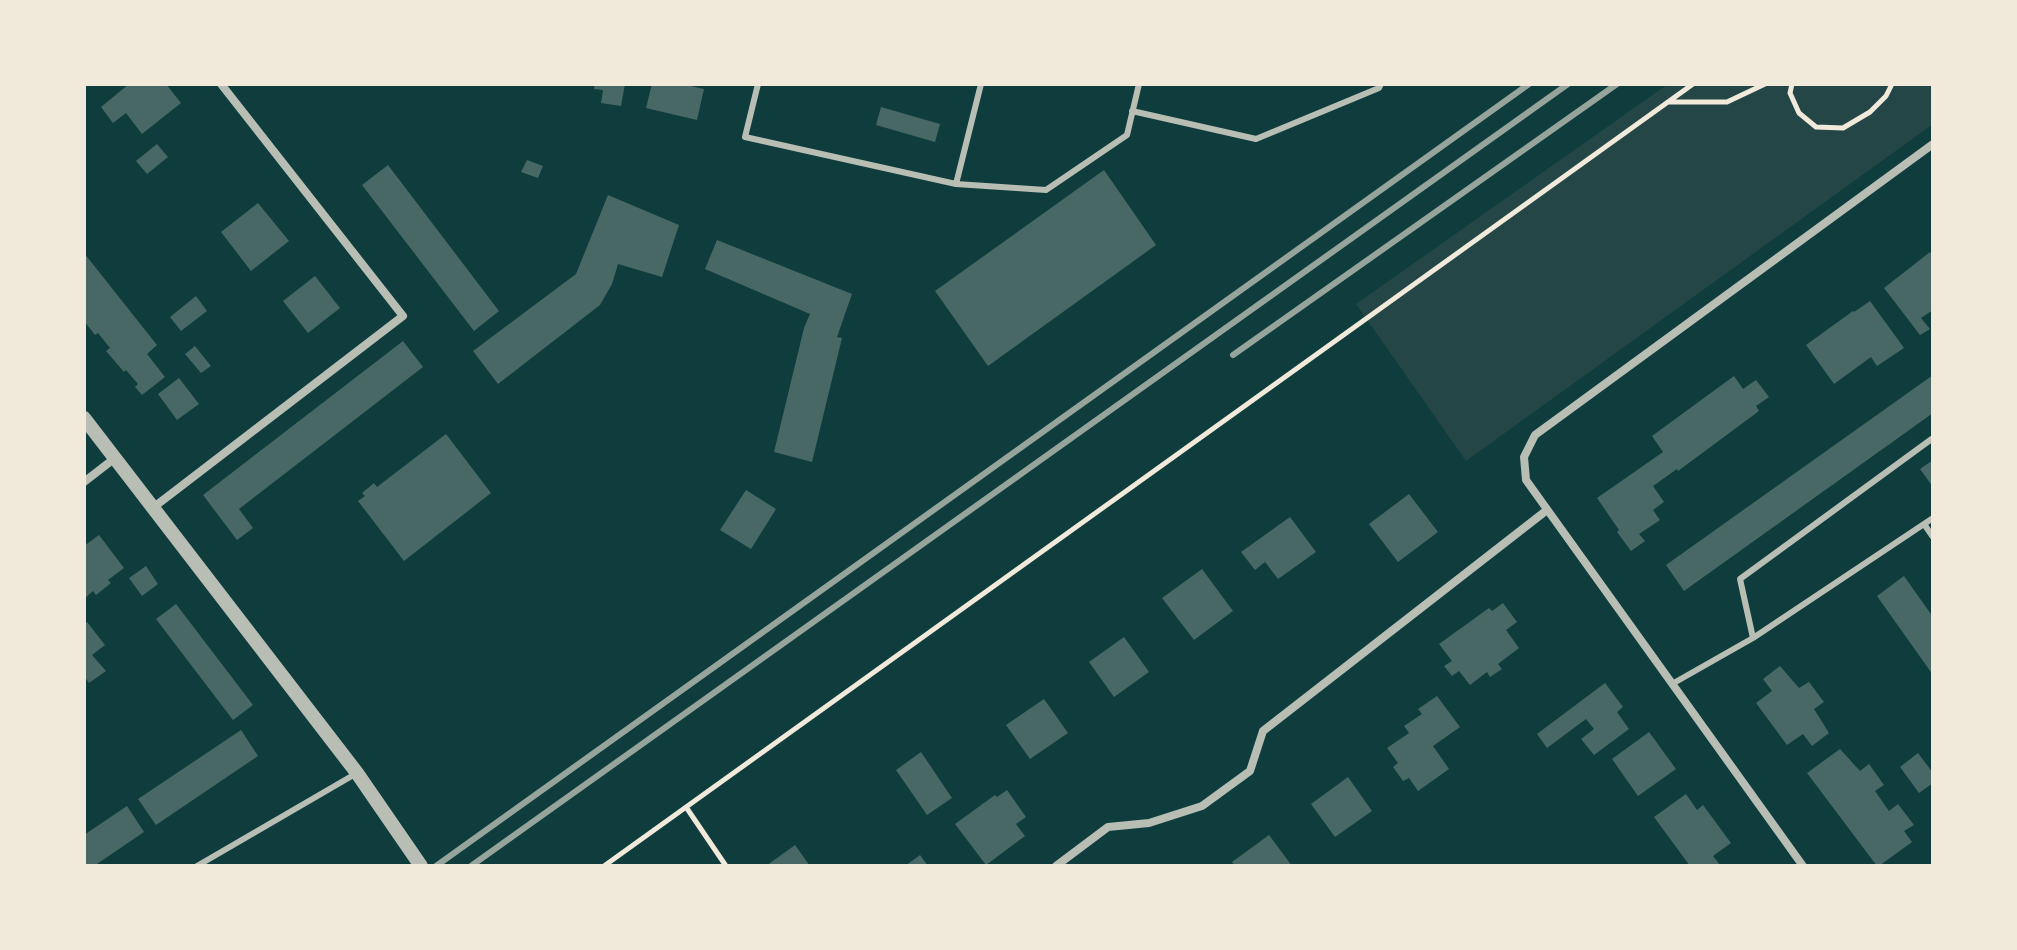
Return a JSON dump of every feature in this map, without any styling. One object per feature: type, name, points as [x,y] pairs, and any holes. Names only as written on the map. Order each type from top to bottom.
[{"type":"street","points":[[154,507],[403,316],[221,84]]},
{"type":"street","points":[[1790,866],[1801,863],[1526,480],[1524,457],[1535,435],[1933,144]]},
{"type":"street","points":[[84,418],[357,773],[421,866]]},
{"type":"street","points":[[84,482],[115,458]]},
{"type":"street","points":[[1056,866],[1108,827],[1149,823],[1202,806],[1250,771],[1263,731],[1547,510]]},
{"type":"lane","points":[[758,84],[745,137],[956,184],[1046,190],[1127,135],[1139,84]]},
{"type":"lane","points":[[956,184],[981,84]]},
{"type":"lane","points":[[1132,111],[1256,139],[1379,88],[1381,84]]},
{"type":"lane","points":[[1753,638],[1740,579],[1933,438]]},
{"type":"lane","points":[[1672,684],[1753,638],[1933,518]]},
{"type":"lane","points":[[1924,524],[1933,537]]},
{"type":"lane","points":[[197,866],[357,773]]},
{"type":"path","points":[[604,866],[1693,84]]},
{"type":"path","points":[[1668,102],[1727,102],[1765,84]]},
{"type":"path","points":[[1792,84],[1790,93],[1799,113],[1816,127],[1843,128],[1870,112],[1886,96],[1892,84]]},
{"type":"path","points":[[686,807],[726,866]]},
{"type":"shaded area","points":[[1668,84],[1933,84],[1933,124],[1466,461],[1356,304]]},
{"type":"building","points":[[129,84],[166,84],[181,103],[142,134],[126,113],[113,123],[101,107]]},
{"type":"building","points":[[595,84],[625,84],[621,106],[601,103],[603,90],[594,89]]},
{"type":"building","points":[[652,84],[682,84],[704,89],[697,120],[646,108]]},
{"type":"building","points":[[881,107],[940,124],[935,142],[876,125]]},
{"type":"building","points":[[157,144],[168,157],[147,174],[136,161]]},
{"type":"building","points":[[527,160],[543,166],[538,178],[521,172]]},
{"type":"building","points":[[388,165],[499,311],[474,331],[362,185]]},
{"type":"building","points":[[1104,170],[1156,245],[988,366],[935,291]]},
{"type":"building","points":[[608,195],[679,225],[662,277],[618,264],[612,284],[600,305],[498,384],[473,351],[576,274]]},
{"type":"building","points":[[258,203],[289,241],[251,271],[221,232]]},
{"type":"building","points":[[717,240],[852,294],[837,337],[842,338],[812,462],[774,452],[810,314],[705,269]]},
{"type":"building","points":[[1930,252],[1933,256],[1933,310],[1921,318],[1930,329],[1920,335],[1884,288]]},
{"type":"building","points":[[84,253],[157,345],[147,354],[165,377],[142,395],[135,387],[138,384],[106,351],[110,348],[84,321]]},
{"type":"building","points":[[315,276],[340,308],[308,333],[283,301]]},
{"type":"building","points":[[196,296],[207,311],[181,331],[170,317]]},
{"type":"building","points":[[1870,301],[1904,348],[1877,366],[1871,357],[1834,384],[1806,345]]},
{"type":"building","points":[[403,341],[423,367],[239,509],[253,528],[237,540],[203,495]]},
{"type":"building","points":[[195,346],[211,366],[201,373],[185,354]]},
{"type":"building","points":[[1933,375],[1933,413],[1684,591],[1666,565]]},
{"type":"building","points":[[1734,376],[1743,389],[1756,380],[1769,397],[1756,406],[1759,411],[1653,486],[1664,502],[1653,510],[1660,520],[1639,534],[1645,541],[1631,551],[1597,498],[1663,452],[1652,436]]},
{"type":"building","points":[[179,378],[199,404],[177,420],[158,394]]},
{"type":"building","points":[[446,434],[491,493],[404,561],[358,501],[374,483],[377,487]]},
{"type":"building","points":[[1933,460],[1933,487],[1920,469]]},
{"type":"building","points":[[746,490],[776,509],[751,549],[720,530]]},
{"type":"building","points":[[1409,494],[1438,532],[1398,562],[1369,524]]},
{"type":"building","points":[[1290,517],[1316,552],[1278,579],[1265,562],[1255,570],[1241,552]]},
{"type":"building","points":[[99,535],[124,568],[108,580],[111,583],[96,595],[93,591],[84,599],[84,546]]},
{"type":"building","points":[[146,566],[158,584],[142,596],[129,578]]},
{"type":"building","points":[[1202,569],[1233,611],[1194,640],[1162,598]]},
{"type":"building","points":[[1904,576],[1933,617],[1933,675],[1877,596]]},
{"type":"building","points":[[1503,603],[1517,622],[1506,630],[1519,648],[1498,664],[1502,669],[1490,677],[1487,672],[1470,685],[1459,671],[1452,676],[1444,666],[1452,661],[1439,644],[1489,608],[1492,611]]},
{"type":"building","points":[[176,604],[253,705],[233,720],[156,619]]},
{"type":"building","points":[[87,622],[105,645],[92,655],[106,671],[89,683],[84,676],[84,624]]},
{"type":"building","points":[[1124,637],[1149,672],[1114,697],[1089,662]]},
{"type":"building","points":[[1780,666],[1799,688],[1809,682],[1824,702],[1814,709],[1829,733],[1812,746],[1803,734],[1787,745],[1756,703],[1772,691],[1763,679]]},
{"type":"building","points":[[1605,683],[1623,707],[1617,712],[1629,729],[1594,755],[1581,739],[1594,729],[1586,719],[1547,748],[1537,734]]},
{"type":"building","points":[[1437,696],[1460,727],[1433,746],[1449,769],[1418,791],[1409,778],[1403,781],[1393,767],[1398,763],[1387,748],[1409,733],[1404,726],[1422,714],[1418,709]]},
{"type":"building","points":[[1044,699],[1068,733],[1030,759],[1006,725]]},
{"type":"building","points":[[241,730],[258,756],[156,825],[138,799]]},
{"type":"building","points":[[1649,732],[1676,769],[1638,796],[1612,759]]},
{"type":"building","points":[[1840,749],[1860,771],[1869,764],[1884,785],[1875,791],[1889,811],[1898,804],[1914,825],[1904,831],[1912,842],[1879,866],[1807,773]]},
{"type":"building","points":[[921,752],[952,798],[927,815],[896,770]]},
{"type":"building","points":[[1918,753],[1933,773],[1933,783],[1919,793],[1900,767]]},
{"type":"building","points":[[1348,777],[1372,811],[1335,837],[1311,804]]},
{"type":"building","points":[[1007,790],[1026,817],[1016,824],[1025,836],[986,865],[955,824]]},
{"type":"building","points":[[1686,794],[1697,810],[1703,805],[1731,843],[1713,856],[1721,866],[1690,866],[1654,817]]},
{"type":"building","points":[[127,806],[144,832],[94,866],[84,866],[84,835]]},
{"type":"building","points":[[1269,835],[1292,866],[1235,866],[1232,862]]},
{"type":"building","points":[[795,845],[810,866],[766,866]]},
{"type":"building","points":[[920,855],[928,866],[905,866]]},
{"type":"railway","points":[[436,866],[1529,84]]},
{"type":"railway","points":[[471,866],[1568,84]]},
{"type":"railway","points":[[1233,355],[1617,84]]}]
